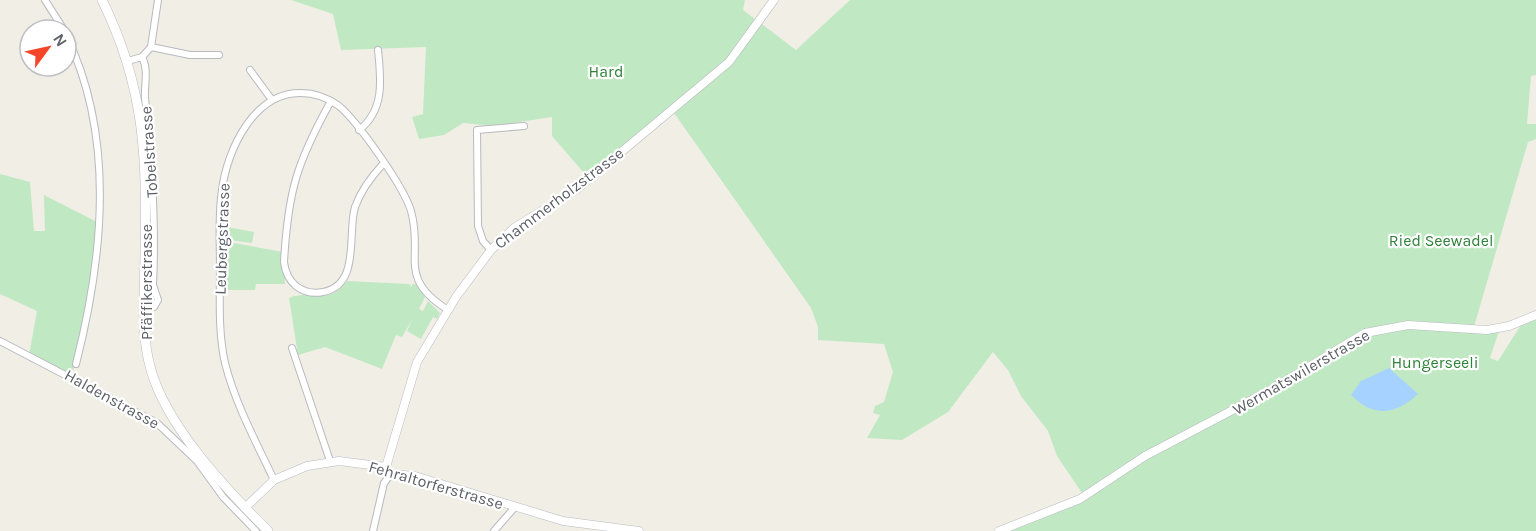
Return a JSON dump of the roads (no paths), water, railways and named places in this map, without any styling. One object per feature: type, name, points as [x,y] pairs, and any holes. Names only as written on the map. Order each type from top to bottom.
[{"type":"main road","name":"Pfäffikerstrasse","points":[[102,0],[128,61],[138,98],[143,134],[147,356],[163,400],[232,494],[268,531]]},
{"type":"street","points":[[45,0],[56,18]]},
{"type":"street","points":[[128,61],[142,57],[151,46],[158,0]]},
{"type":"street","name":"Chammerholzstrasse","points":[[373,531],[417,362],[448,310],[491,250],[514,228],[577,189],[729,62],[774,0]]},
{"type":"street","points":[[151,46],[190,55],[219,55]]},
{"type":"street","points":[[359,130],[370,117],[379,97],[381,82],[378,50]]},
{"type":"street","name":"Tobelstrasse","points":[[142,57],[146,64],[145,97],[153,170],[153,285],[158,300],[154,307],[145,307]]},
{"type":"street","points":[[76,364],[92,296],[101,224],[90,104],[78,62]]},
{"type":"street","points":[[250,70],[272,100],[303,93],[331,101],[344,110],[401,190],[411,211],[414,229],[414,267],[418,283],[428,297],[448,310]]},
{"type":"street","name":"Leubergstrasse","points":[[272,100],[256,114],[242,134],[222,184],[220,290],[223,348],[230,378],[274,480]]},
{"type":"street","points":[[331,101],[306,146],[292,186],[284,262],[285,271],[296,286],[308,292],[320,292],[332,289],[343,280],[349,265],[356,205],[368,181],[383,164]]},
{"type":"street","points":[[491,250],[482,239],[478,226],[477,130],[524,126]]},
{"type":"street","name":"Wermatswilerstrasse","points":[[999,531],[1080,499],[1144,456],[1249,402],[1348,341],[1373,330],[1408,325],[1487,330],[1509,326],[1536,315]]},
{"type":"street","name":"Haldenstrasse","points":[[0,341],[158,423],[197,461],[223,496],[255,531]]},
{"type":"street","points":[[292,348],[330,461]]},
{"type":"street","name":"Fehraltorferstrasse","points":[[245,508],[274,480],[308,465],[330,461],[415,476],[581,525],[639,531]]},
{"type":"street","points":[[494,531],[515,507]]},
{"type":"water","name":"Hungerseeli","points":[[1389,368],[1418,394],[1401,406],[1385,411],[1368,408],[1351,395],[1361,381]]},
{"type":"park label","name":"Hard","points":[[606,71]]},
{"type":"park label","name":"Ried Seewadel","points":[[1441,240]]}]
